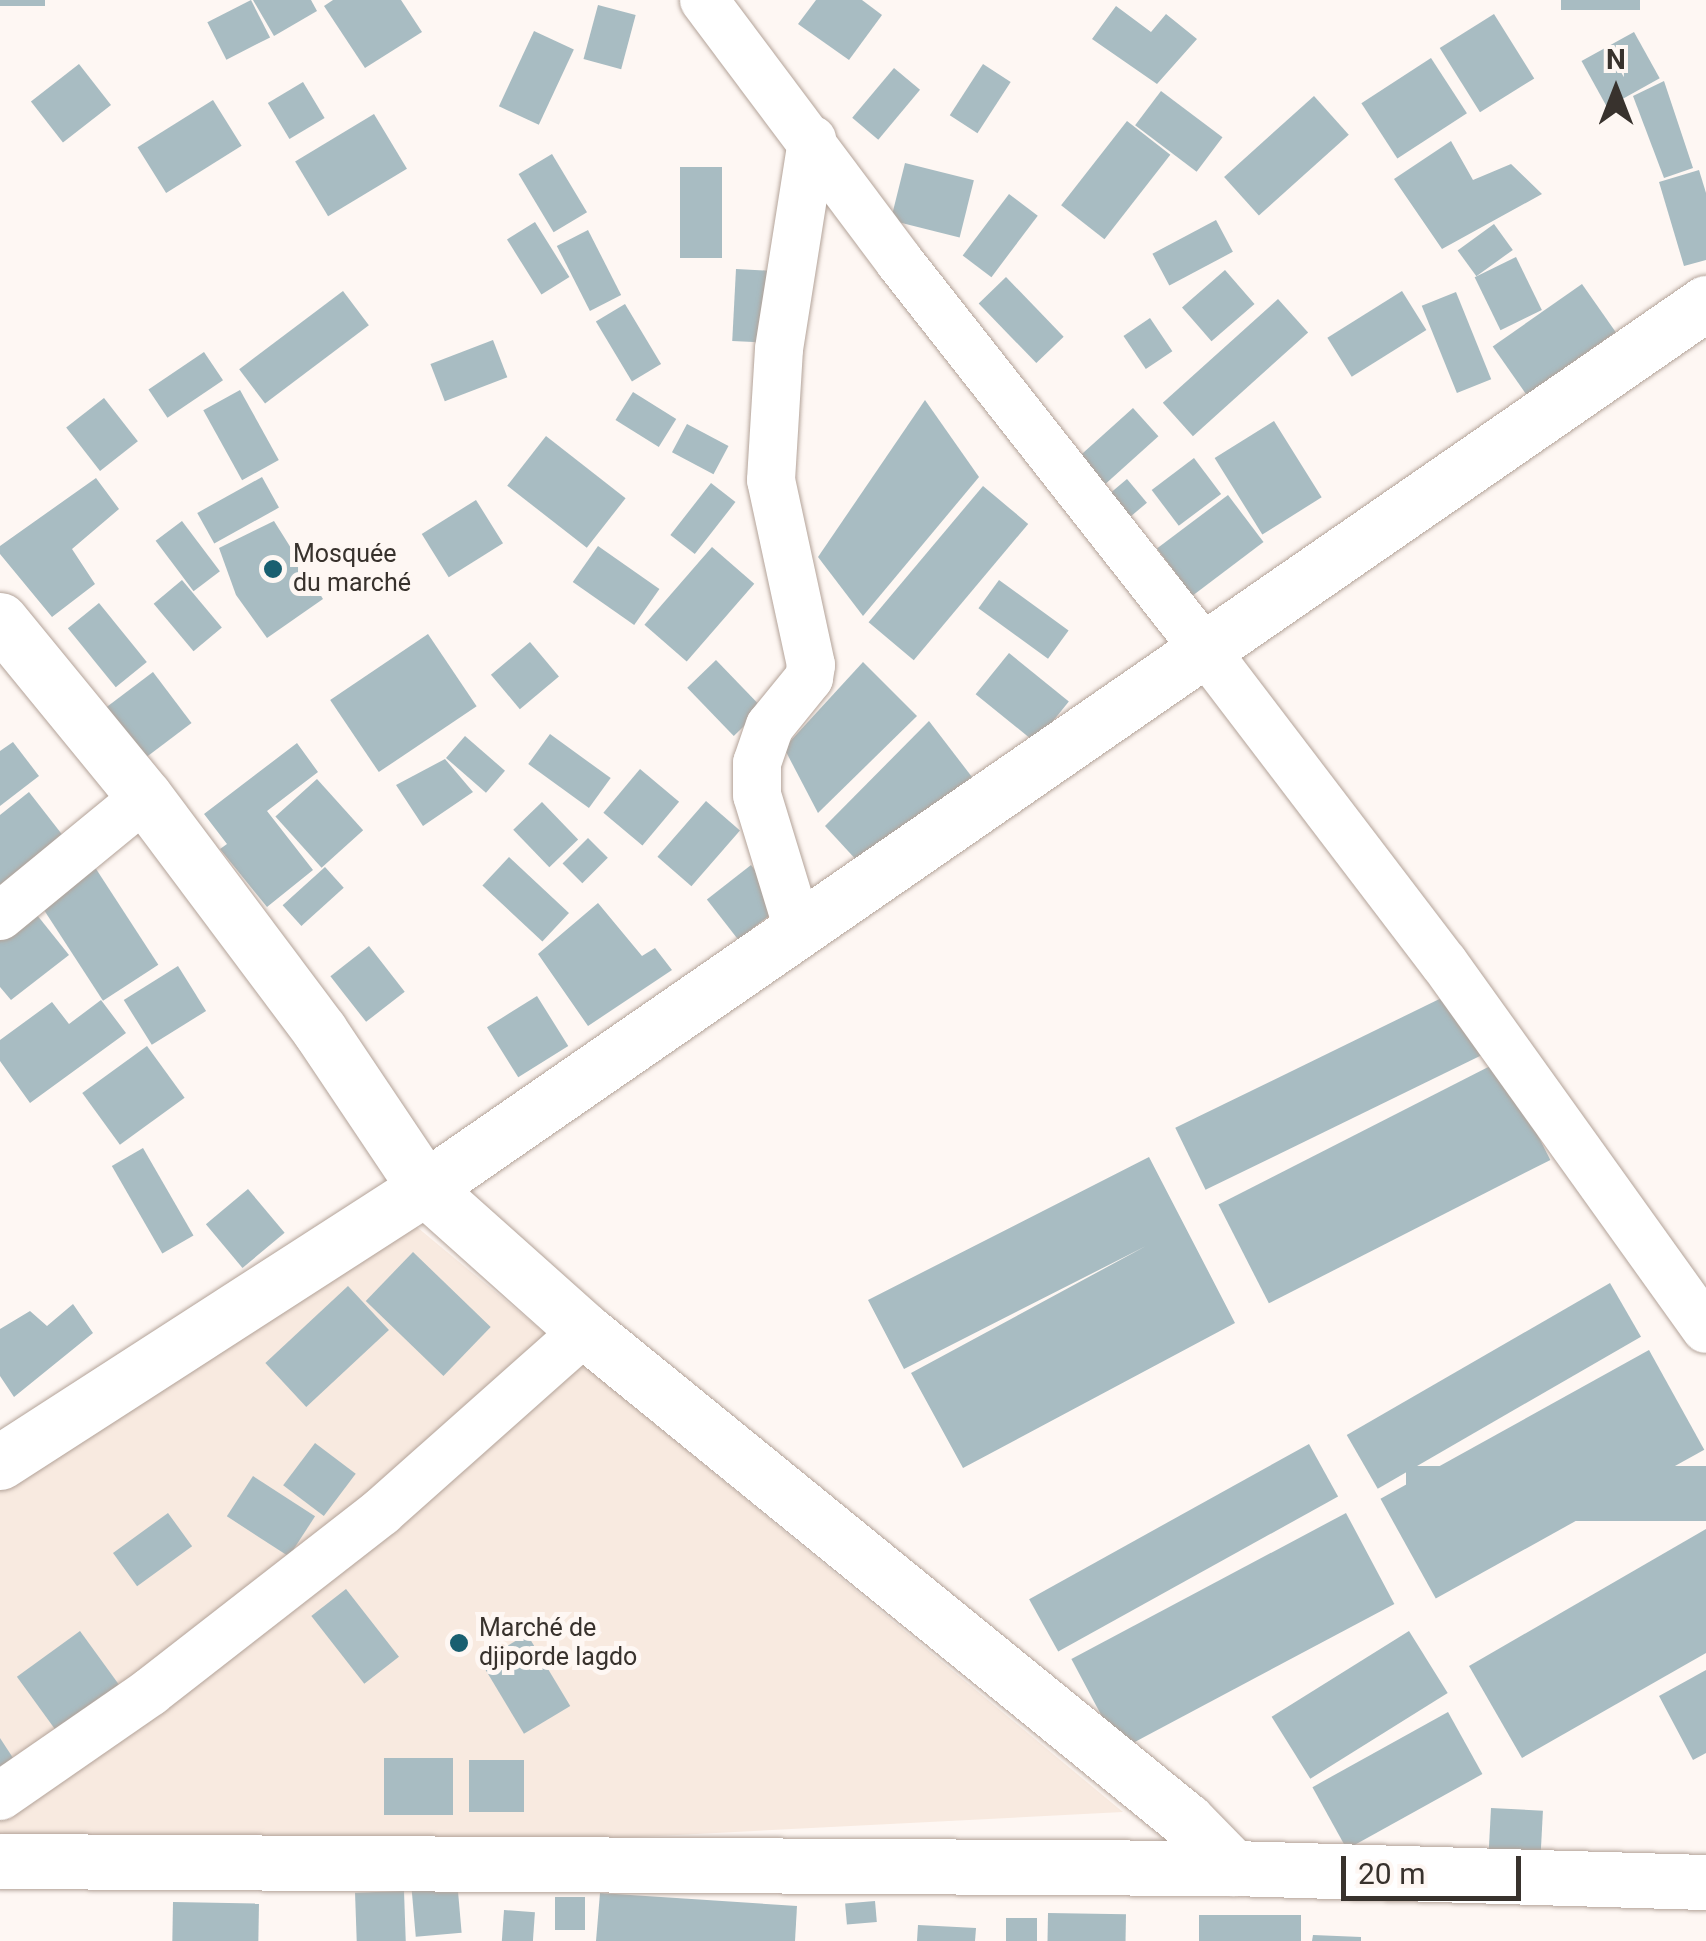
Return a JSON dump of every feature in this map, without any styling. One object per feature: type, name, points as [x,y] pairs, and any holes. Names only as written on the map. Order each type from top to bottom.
[{"type":"street","points":[[704,0],[812,140],[898,261],[1206,651],[1444,964],[1706,1330]]},
{"type":"street","points":[[798,929],[757,795],[757,762],[770,726],[809,678],[811,665],[771,480],[778,349],[812,140]]},
{"type":"street","points":[[0,1462],[424,1188],[1706,303]]},
{"type":"street","points":[[0,620],[145,797],[320,1031],[424,1188],[585,1332],[1187,1821],[1233,1868]]},
{"type":"street","points":[[0,916],[145,797]]},
{"type":"street","points":[[0,1796],[150,1692],[381,1512],[585,1332]]},
{"type":"street","points":[[0,1861],[1233,1868],[1706,1882]]},
{"type":"shaded area","name":"Marché de djiporde lagdo","points":[[394,1208],[1123,1812],[365,1851],[0,1851],[0,1473]]},
{"type":"building","points":[[0,0],[45,0],[45,6],[0,6]]},
{"type":"building","points":[[251,0],[270,37],[226,60],[207,22]]},
{"type":"building","points":[[253,0],[311,0],[317,11],[274,36]]},
{"type":"building","points":[[333,0],[401,0],[422,32],[365,68],[324,6]]},
{"type":"building","points":[[816,0],[862,0],[882,15],[849,60],[798,24]]},
{"type":"building","points":[[1561,0],[1640,0],[1640,10],[1561,10]]},
{"type":"building","points":[[598,5],[636,15],[621,69],[584,59]]},
{"type":"building","points":[[1116,6],[1151,32],[1166,14],[1197,39],[1157,84],[1092,39]]},
{"type":"building","points":[[1494,14],[1534,78],[1480,112],[1440,48]]},
{"type":"building","points":[[534,31],[574,50],[539,125],[499,106]]},
{"type":"building","points":[[1634,32],[1660,78],[1607,107],[1582,61]]},
{"type":"building","points":[[1431,58],[1467,113],[1397,159],[1361,103]]},
{"type":"building","points":[[79,64],[111,105],[63,143],[31,102]]},
{"type":"building","points":[[983,64],[1011,82],[977,133],[950,115]]},
{"type":"building","points":[[894,68],[920,90],[878,140],[852,118]]},
{"type":"building","points":[[1664,81],[1693,168],[1664,178],[1633,96]]},
{"type":"building","points":[[303,82],[325,118],[289,139],[268,103]]},
{"type":"building","points":[[1161,91],[1222,137],[1197,172],[1135,125]]},
{"type":"building","points":[[1314,96],[1349,135],[1259,216],[1224,177]]},
{"type":"building","points":[[213,100],[242,146],[166,193],[138,147]]},
{"type":"building","points":[[374,114],[407,169],[328,216],[295,161]]},
{"type":"building","points":[[1127,121],[1170,155],[1104,239],[1061,205]]},
{"type":"building","points":[[1451,141],[1473,180],[1511,164],[1542,194],[1442,249],[1394,179]]},
{"type":"building","points":[[552,154],[587,212],[554,232],[519,174]]},
{"type":"building","points":[[905,163],[974,180],[960,237],[891,220]]},
{"type":"building","points":[[680,167],[722,167],[722,258],[680,258]]},
{"type":"building","points":[[1699,170],[1706,193],[1706,260],[1684,266],[1659,182]]},
{"type":"building","points":[[1009,194],[1038,216],[991,277],[963,255]]},
{"type":"building","points":[[1216,220],[1233,252],[1169,286],[1152,254]]},
{"type":"building","points":[[535,222],[569,277],[541,295],[507,239]]},
{"type":"building","points":[[1494,224],[1513,250],[1476,276],[1458,250]]},
{"type":"building","points":[[588,230],[621,295],[590,311],[557,246]]},
{"type":"building","points":[[1516,257],[1542,310],[1501,330],[1475,277]]},
{"type":"building","points":[[736,269],[773,271],[769,343],[732,341]]},
{"type":"building","points":[[1225,270],[1255,304],[1212,341],[1182,307]]},
{"type":"building","points":[[1006,277],[1064,337],[1036,363],[979,303]]},
{"type":"building","points":[[1582,284],[1616,332],[1527,395],[1493,347]]},
{"type":"building","points":[[343,291],[369,325],[265,404],[239,369]]},
{"type":"building","points":[[1402,291],[1426,330],[1352,377],[1327,338]]},
{"type":"building","points":[[1456,292],[1491,379],[1457,393],[1422,306]]},
{"type":"building","points":[[1278,299],[1308,332],[1193,436],[1163,403]]},
{"type":"building","points":[[625,304],[661,364],[632,382],[596,322]]},
{"type":"building","points":[[1150,318],[1172,351],[1146,369],[1123,336]]},
{"type":"building","points":[[493,340],[507,377],[445,401],[430,364]]},
{"type":"building","points":[[204,352],[223,380],[167,418],[148,389]]},
{"type":"building","points":[[240,390],[279,460],[242,480],[203,410]]},
{"type":"building","points":[[633,392],[676,419],[659,447],[616,420]]},
{"type":"building","points":[[104,398],[138,441],[100,471],[66,428]]},
{"type":"building","points":[[925,400],[979,477],[863,616],[818,557]]},
{"type":"building","points":[[1133,408],[1158,436],[1101,488],[1076,460]]},
{"type":"building","points":[[1274,421],[1322,497],[1262,534],[1215,458]]},
{"type":"building","points":[[687,424],[728,446],[713,474],[672,452]]},
{"type":"building","points":[[546,436],[626,498],[587,548],[507,486]]},
{"type":"building","points":[[1194,458],[1221,494],[1179,526],[1152,490]]},
{"type":"building","points":[[262,477],[279,508],[214,543],[197,513]]},
{"type":"building","points":[[96,478],[119,509],[72,549],[95,584],[52,617],[0,554],[0,546]]},
{"type":"building","points":[[1127,479],[1147,503],[1125,521],[1105,498]]},
{"type":"building","points":[[711,483],[735,502],[695,554],[670,535]]},
{"type":"building","points":[[983,486],[1028,524],[914,660],[869,622]]},
{"type":"building","points":[[1228,495],[1264,542],[1192,596],[1157,549]]},
{"type":"building","points":[[476,500],[503,543],[449,577],[422,534]]},
{"type":"building","points":[[182,521],[220,571],[194,591],[156,541]]},
{"type":"building","points":[[274,521],[323,599],[267,638],[236,595],[219,548]]},
{"type":"building","points":[[598,546],[659,589],[634,625],[573,582]]},
{"type":"building","points":[[712,547],[754,584],[687,661],[644,625]]},
{"type":"building","points":[[182,580],[222,627],[194,651],[154,604]]},
{"type":"building","points":[[999,580],[1069,631],[1048,659],[978,608]]},
{"type":"building","points":[[99,603],[147,662],[116,687],[68,628]]},
{"type":"building","points":[[428,634],[477,706],[379,772],[330,700]]},
{"type":"building","points":[[530,642],[559,676],[520,709],[491,675]]},
{"type":"building","points":[[1009,653],[1069,701],[1035,743],[976,694]]},
{"type":"building","points":[[716,660],[763,708],[734,736],[687,688]]},
{"type":"building","points":[[863,662],[917,716],[818,813],[784,748]]},
{"type":"building","points":[[153,672],[192,723],[145,758],[107,707]]},
{"type":"building","points":[[929,721],[972,777],[860,864],[825,826]]},
{"type":"building","points":[[550,734],[611,778],[589,808],[528,764]]},
{"type":"building","points":[[465,736],[505,771],[486,793],[446,758]]},
{"type":"building","points":[[13,742],[39,776],[0,806],[0,751]]},
{"type":"building","points":[[297,743],[318,772],[267,811],[313,870],[267,907],[220,849],[227,844],[204,814]]},
{"type":"building","points":[[445,759],[473,792],[423,826],[396,785]]},
{"type":"building","points":[[640,769],[679,802],[642,845],[603,813]]},
{"type":"building","points":[[317,779],[363,830],[322,868],[275,816]]},
{"type":"building","points":[[29,792],[64,837],[0,886],[0,815]]},
{"type":"building","points":[[706,801],[740,831],[691,886],[657,857]]},
{"type":"building","points":[[542,802],[578,839],[549,867],[513,830]]},
{"type":"building","points":[[588,838],[608,858],[582,883],[563,863]]},
{"type":"building","points":[[87,855],[158,965],[103,1001],[32,891]]},
{"type":"building","points":[[509,857],[569,913],[542,941],[482,886]]},
{"type":"building","points":[[751,865],[782,905],[738,940],[707,899]]},
{"type":"building","points":[[325,867],[344,888],[301,926],[283,905]]},
{"type":"building","points":[[598,903],[642,956],[655,948],[672,970],[588,1026],[538,954]]},
{"type":"building","points":[[29,905],[69,955],[11,1000],[0,987],[0,928]]},
{"type":"building","points":[[369,946],[405,992],[366,1022],[330,976]]},
{"type":"building","points":[[178,966],[206,1011],[152,1045],[124,1000]]},
{"type":"building","points":[[1462,988],[1492,1050],[1206,1190],[1175,1128]]},
{"type":"building","points":[[537,996],[568,1046],[518,1077],[487,1027]]},
{"type":"building","points":[[101,1000],[126,1033],[30,1103],[0,1061],[0,1040],[52,1002],[69,1024]]},
{"type":"building","points":[[147,1046],[185,1098],[120,1145],[82,1093]]},
{"type":"building","points":[[1500,1061],[1550,1160],[1269,1303],[1218,1204]]},
{"type":"building","points":[[143,1148],[193,1235],[162,1253],[112,1166]]},
{"type":"building","points":[[1149,1157],[1235,1323],[963,1468],[911,1373],[1146,1246],[904,1369],[868,1300]]},
{"type":"building","points":[[248,1189],[285,1233],[243,1268],[206,1224]]},
{"type":"building","points":[[413,1252],[491,1327],[443,1376],[366,1301]]},
{"type":"building","points":[[1610,1283],[1641,1337],[1378,1489],[1347,1435]]},
{"type":"building","points":[[348,1286],[389,1330],[306,1407],[265,1363]]},
{"type":"building","points":[[73,1304],[93,1333],[14,1397],[0,1376],[0,1329],[30,1311],[47,1326]]},
{"type":"building","points":[[1649,1350],[1704,1450],[1436,1599],[1380,1499]]},
{"type":"building","points":[[315,1443],[356,1474],[324,1516],[283,1485]]},
{"type":"building","points":[[1309,1444],[1338,1496],[1058,1652],[1029,1599]]},
{"type":"building","points":[[1406,1466],[1706,1466],[1706,1521],[1406,1521]]},
{"type":"building","points":[[253,1476],[315,1516],[289,1557],[227,1516]]},
{"type":"building","points":[[168,1513],[192,1546],[137,1586],[113,1553]]},
{"type":"building","points":[[1346,1513],[1394,1604],[1120,1750],[1071,1659]]},
{"type":"building","points":[[1706,1529],[1706,1653],[1522,1758],[1469,1666]]},
{"type":"building","points":[[346,1589],[399,1657],[364,1684],[311,1616]]},
{"type":"building","points":[[80,1631],[125,1692],[62,1738],[17,1677]]},
{"type":"building","points":[[1409,1631],[1448,1693],[1310,1779],[1272,1717]]},
{"type":"building","points":[[527,1634],[570,1706],[524,1734],[481,1662]]},
{"type":"building","points":[[1706,1670],[1706,1753],[1693,1760],[1659,1696]]},
{"type":"building","points":[[1448,1712],[1482,1774],[1347,1849],[1312,1787]]},
{"type":"building","points":[[0,1738],[15,1761],[0,1771]]},
{"type":"building","points":[[384,1758],[453,1758],[453,1815],[384,1815]]},
{"type":"building","points":[[469,1760],[524,1760],[524,1812],[469,1812]]},
{"type":"building","points":[[1491,1808],[1543,1811],[1540,1860],[1488,1857]]},
{"type":"building","points":[[457,1880],[462,1933],[416,1937],[411,1884]]},
{"type":"building","points":[[404,1891],[406,1941],[357,1941],[355,1893]]},
{"type":"building","points":[[600,1893],[797,1906],[795,1941],[596,1941]]},
{"type":"building","points":[[555,1897],[585,1897],[585,1930],[555,1930]]},
{"type":"building","points":[[875,1901],[877,1922],[847,1925],[845,1904]]},
{"type":"building","points":[[173,1902],[259,1904],[258,1941],[172,1941]]},
{"type":"building","points":[[504,1910],[535,1912],[533,1941],[502,1941]]},
{"type":"building","points":[[1048,1913],[1126,1914],[1126,1941],[1048,1941]]},
{"type":"building","points":[[1199,1915],[1301,1915],[1301,1941],[1199,1941]]},
{"type":"building","points":[[1006,1918],[1037,1918],[1037,1941],[1006,1941]]},
{"type":"building","points":[[918,1925],[976,1928],[975,1941],[917,1941]]},
{"type":"building","points":[[1313,1935],[1361,1937],[1361,1941],[1312,1941]]},
{"type":"place","name":"Mosquée du marché","points":[[273,569]]},
{"type":"place","name":"Marché de djiporde lagdo","points":[[459,1643]]}]
